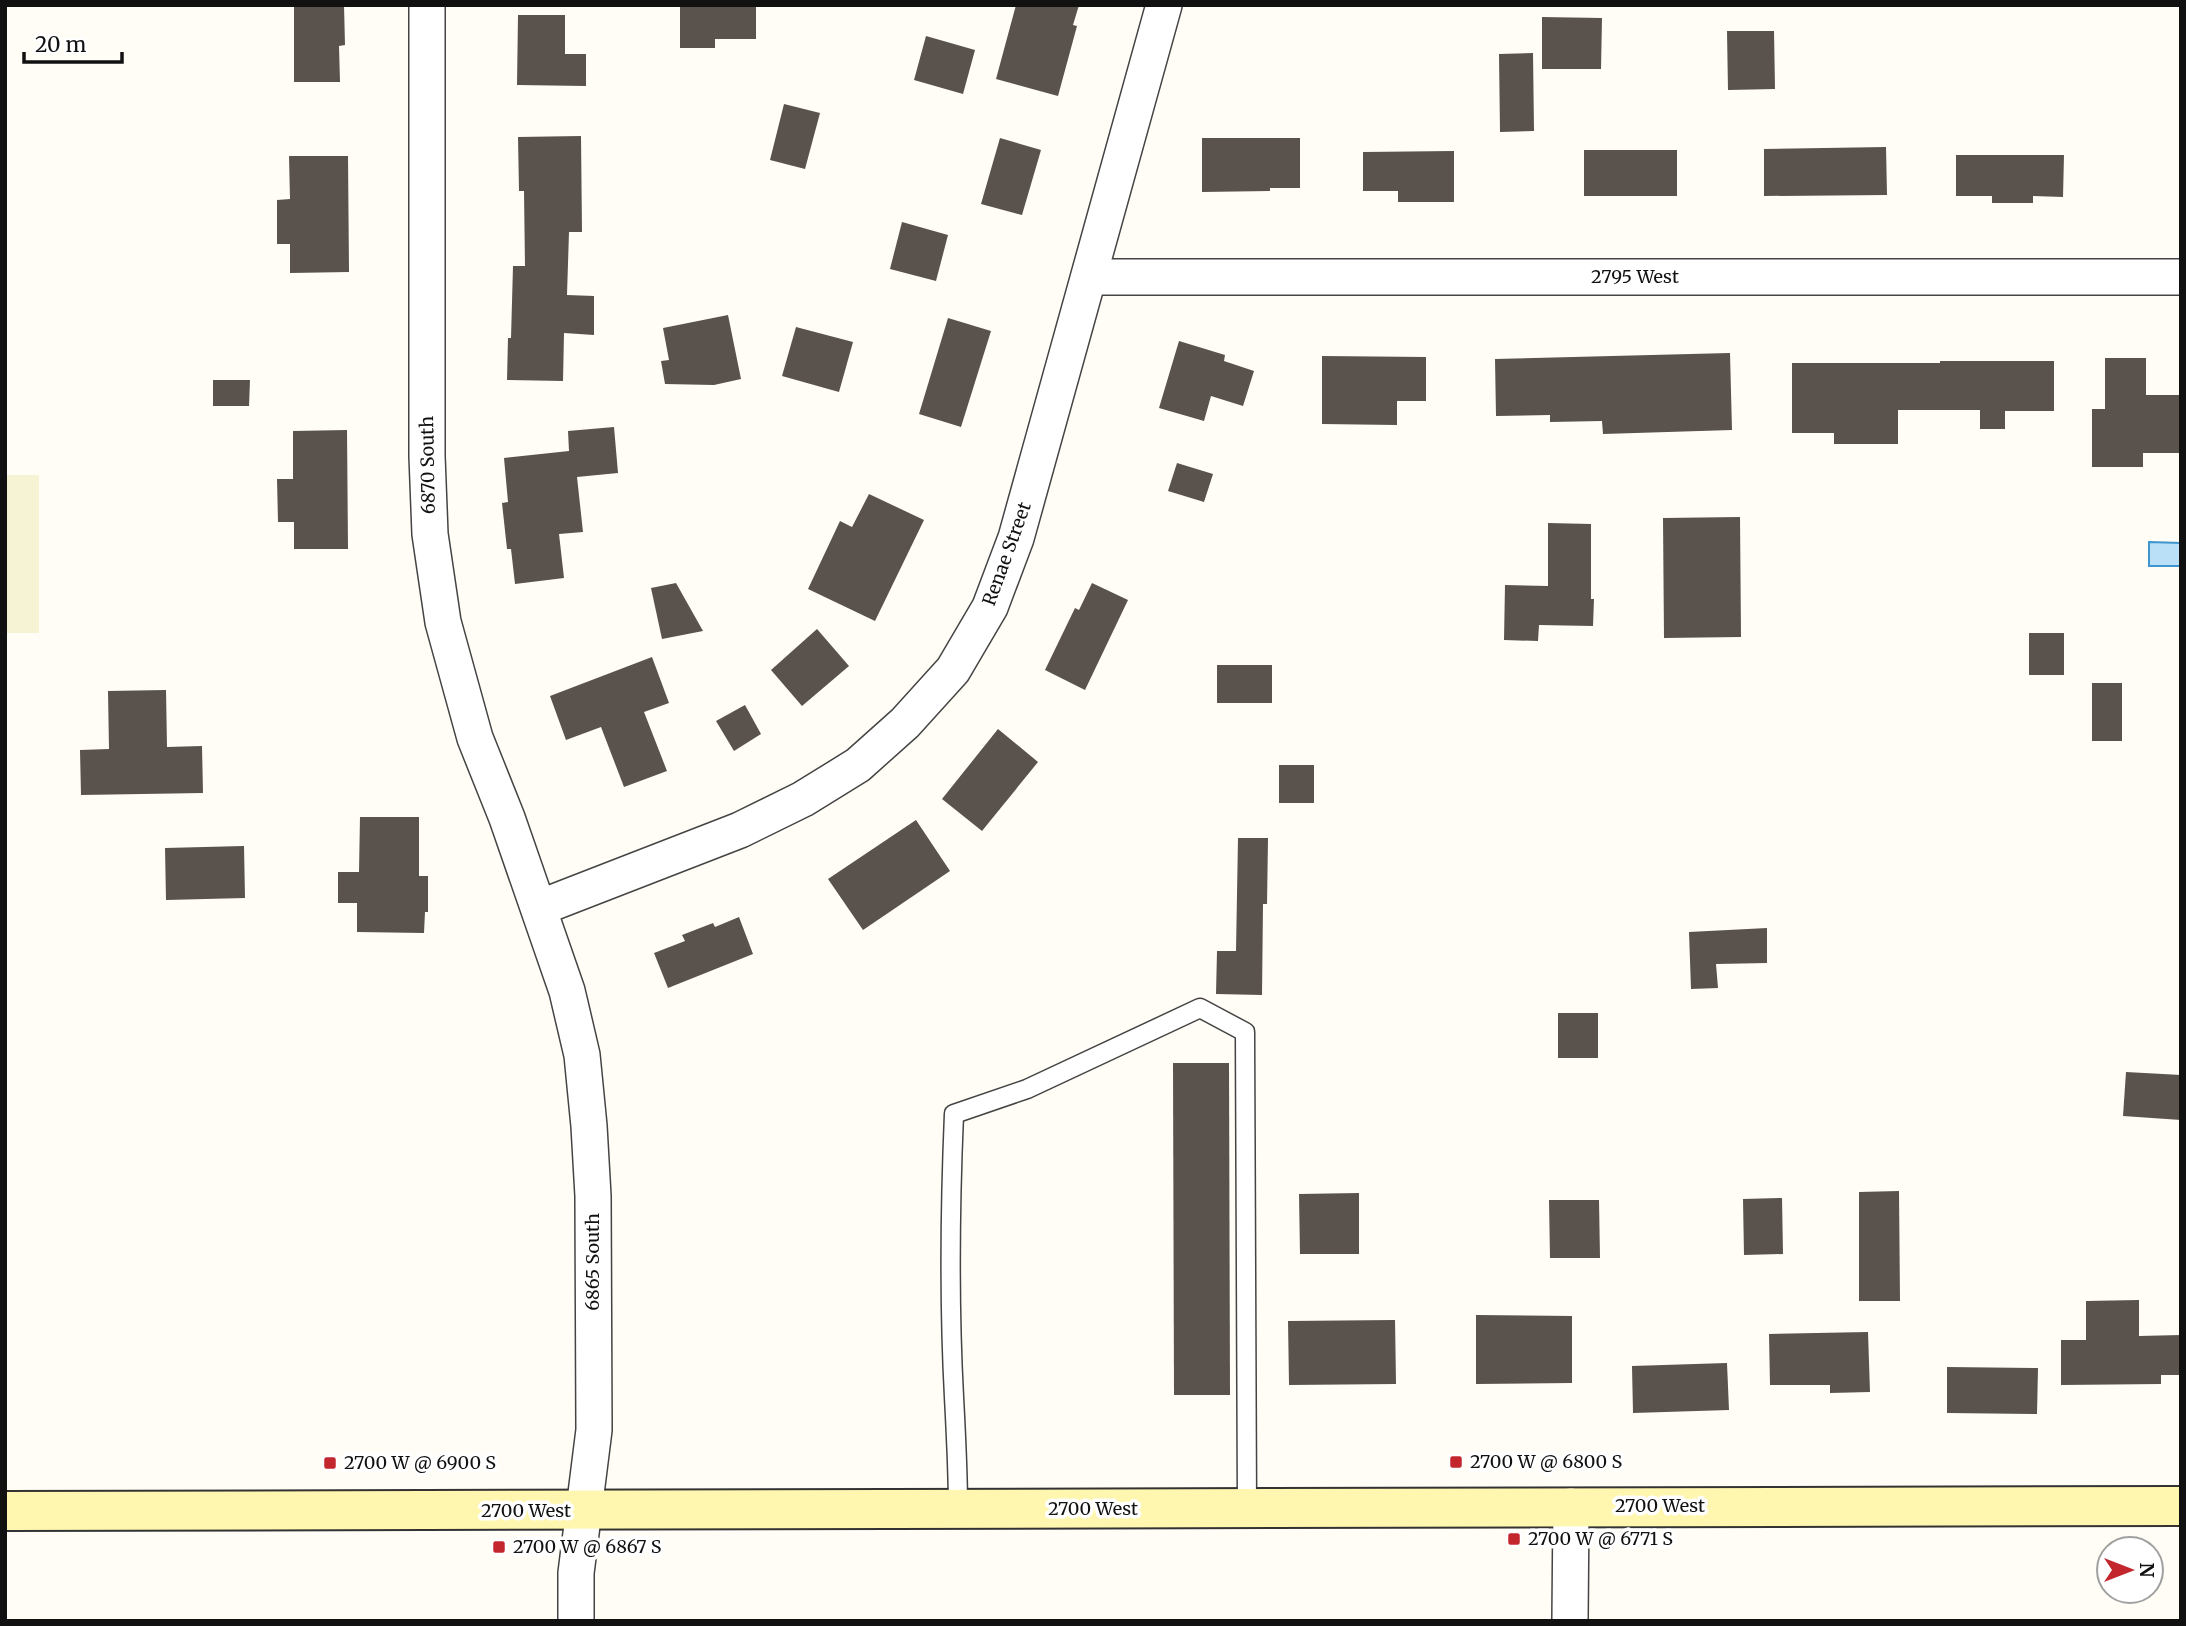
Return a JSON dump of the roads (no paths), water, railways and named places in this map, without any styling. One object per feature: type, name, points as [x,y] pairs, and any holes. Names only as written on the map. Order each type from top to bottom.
[{"type":"main road","name":"2700 West","points":[[5,1511],[2181,1506]]},
{"type":"street","name":"6870 South","points":[[428,5],[427,456],[430,534],[443,622],[459,684],[475,738],[539,908]]},
{"type":"street","name":"Renae Street","points":[[539,908],[740,830],[803,799],[858,765],[905,723],[953,670],[990,607],[1016,538],[1164,5]]},
{"type":"street","name":"2795 West","points":[[1089,277],[2181,276]]},
{"type":"street","name":"6865 South","points":[[539,908],[567,991],[579,1042],[589,1126],[593,1196],[594,1430],[586,1511],[576,1573],[576,1621]]},
{"type":"street","points":[[1570,1621],[1571,1506]]},
{"type":"lane","points":[[958,1509],[951,1217],[954,1114],[1027,1089],[1200,1008],[1245,1032],[1247,1510]]},
{"type":"water","points":[[2149,542],[2181,543],[2181,566],[2149,566]]},
{"type":"place","name":"2700 W @ 6800 S","points":[[1456,1462]]},
{"type":"place","name":"2700 W @ 6900 S","points":[[330,1463]]},
{"type":"place","name":"2700 W @ 6771 S","points":[[1514,1539]]},
{"type":"place","name":"2700 W @ 6867 S","points":[[499,1547]]}]
